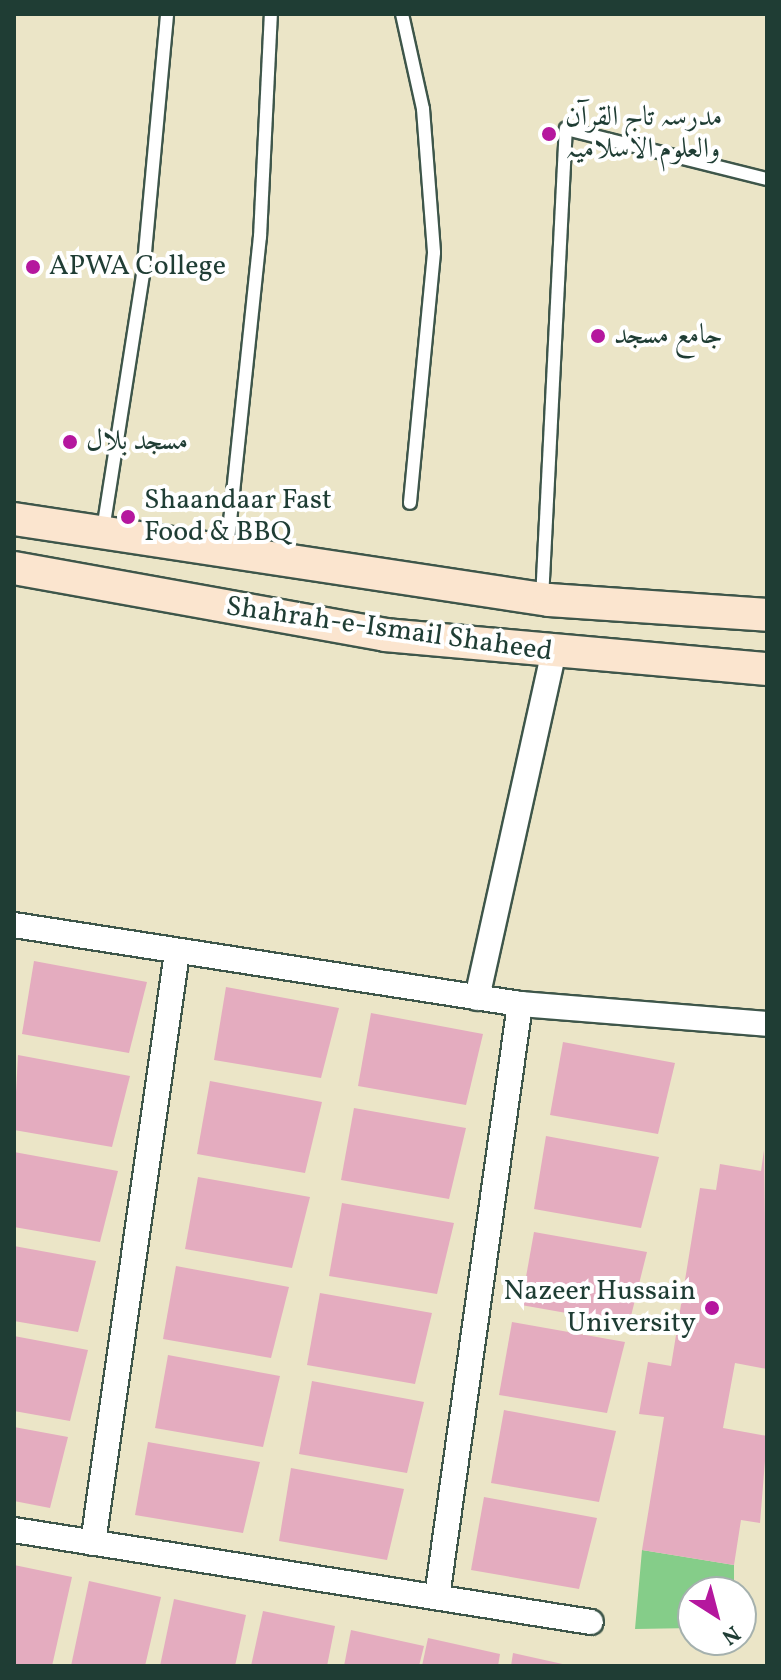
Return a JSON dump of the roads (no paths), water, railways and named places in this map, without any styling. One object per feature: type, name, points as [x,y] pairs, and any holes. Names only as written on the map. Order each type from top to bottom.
[{"type":"main road","name":"Shahrah-e-Ismail Shaheed","points":[[14,519],[542,599],[767,615]]},
{"type":"main road","name":"Shahrah-e-Ismail Shaheed","points":[[14,568],[385,635],[553,655],[767,669]]},
{"type":"street","points":[[477,998],[553,655]]},
{"type":"street","points":[[14,925],[177,953],[520,1004],[767,1024]]},
{"type":"street","points":[[93,1543],[177,953]]},
{"type":"street","points":[[437,1597],[520,1004]]},
{"type":"street","points":[[14,1530],[591,1622]]},
{"type":"lane","points":[[102,533],[143,274],[167,14]]},
{"type":"lane","points":[[227,553],[260,237],[271,14]]},
{"type":"lane","points":[[402,14],[423,109],[434,253],[410,503]]},
{"type":"lane","points":[[542,599],[566,129],[767,179]]},
{"type":"place","name":"مدرسہ تاج القرآن والعلوم الاسلامیہ","points":[[549,134]]},
{"type":"place","name":"APWA College","points":[[33,267]]},
{"type":"place","name":"جامع مسجد","points":[[598,336]]},
{"type":"place","name":"مسجد بلال","points":[[70,442]]},
{"type":"place","name":"Shaandaar Fast Food & BBQ","points":[[128,517]]},
{"type":"place","name":"Nazeer Hussain University","points":[[712,1308]]}]
